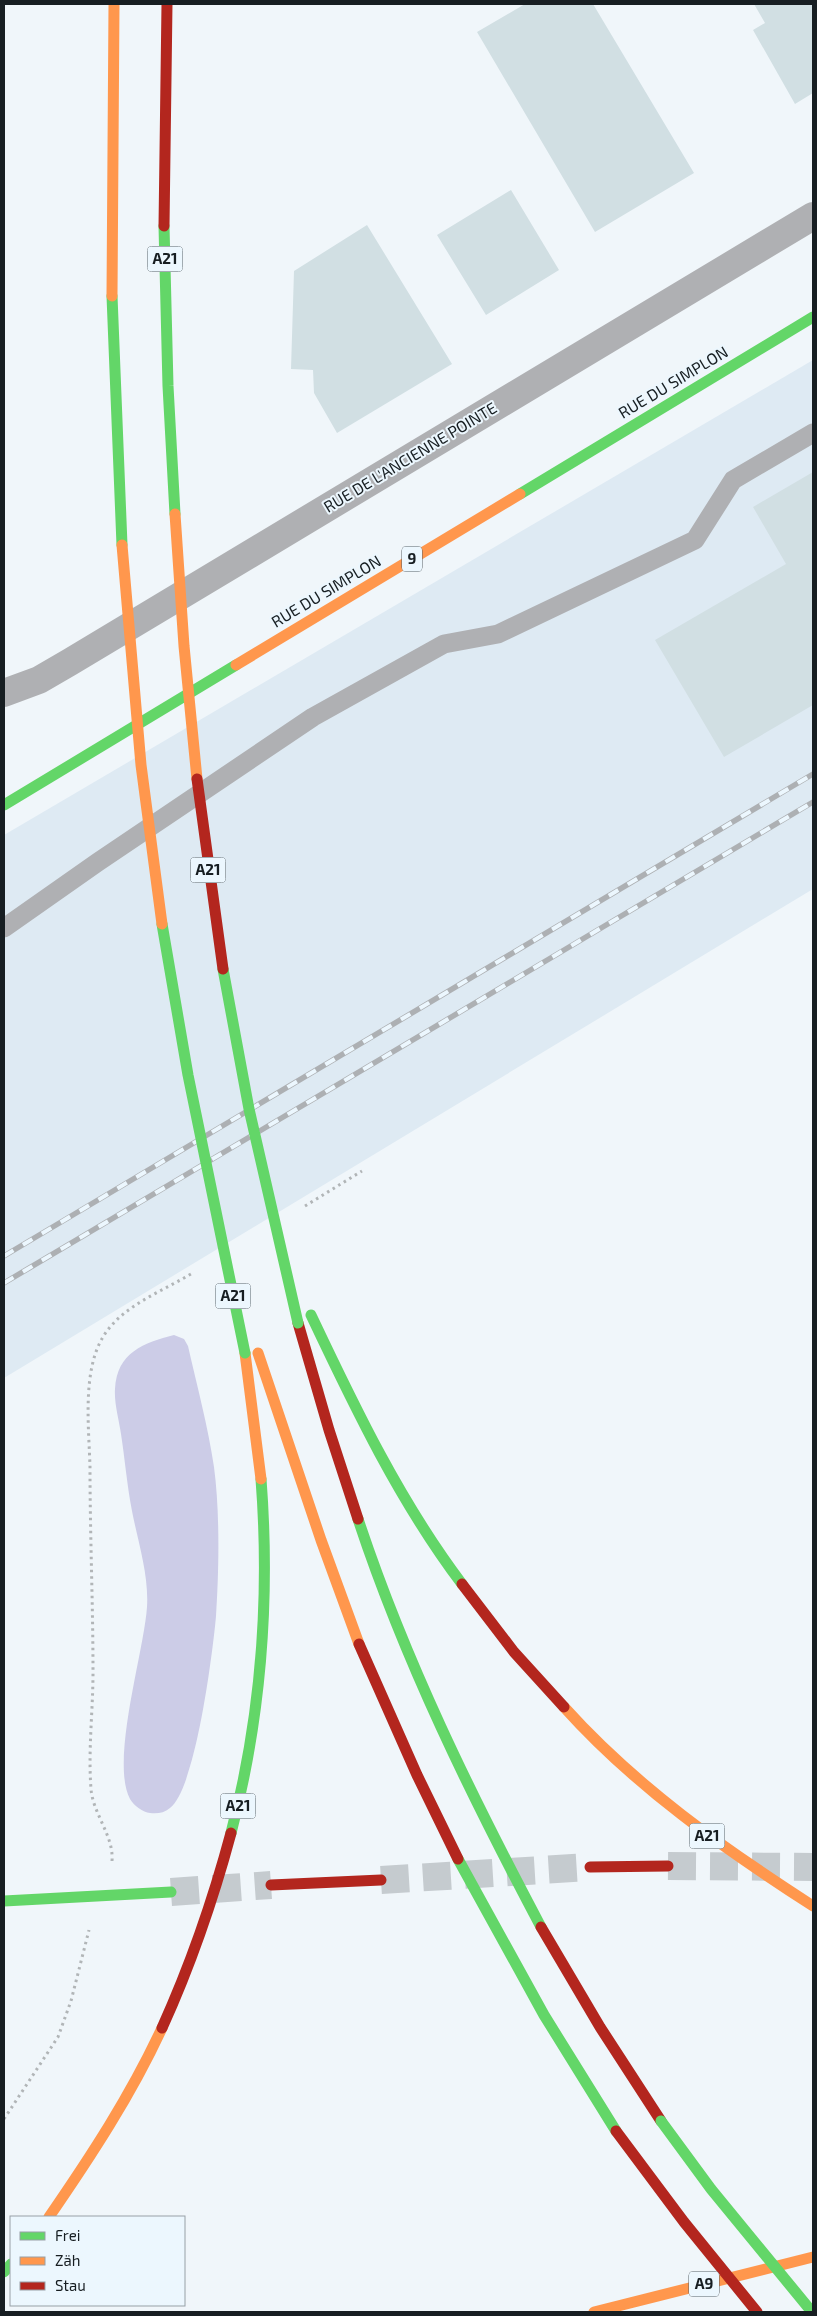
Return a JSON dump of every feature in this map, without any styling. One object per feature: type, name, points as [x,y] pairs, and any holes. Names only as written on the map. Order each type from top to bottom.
[{"type":"main road","name":"A21","points":[[49,2216],[77,2179],[106,2134],[155,2046],[198,1948],[235,1824],[255,1712],[264,1583],[262,1478],[245,1353],[191,1094],[161,921],[143,787],[126,605],[114,381],[111,158],[114,4]]},
{"type":"main road","name":"A21","points":[[167,4],[164,129],[167,361],[186,673],[202,828],[235,1037],[298,1323],[324,1416],[361,1533],[409,1658],[437,1723],[528,1907],[612,2048],[661,2121],[717,2197],[812,2312]]},
{"type":"main road","name":"RUE DU SIMPLON","points":[[6,803],[813,317]]},
{"type":"main road","name":"A21","points":[[274,1220],[308,1307],[348,1395],[416,1517],[483,1615],[556,1702],[609,1754],[679,1814],[726,1850],[813,1906]]},
{"type":"main road","name":"A21","points":[[222,1238],[256,1347],[332,1574],[404,1748],[485,1915],[570,2061],[616,2131],[684,2222],[757,2312]]},
{"type":"main road","points":[[590,1867],[668,1866]]},
{"type":"main road","points":[[271,1885],[381,1880]]},
{"type":"main road","points":[[4,1900],[171,1892]]},
{"type":"main road","name":"A9","points":[[594,2312],[813,2257]]},
{"type":"street","name":"RUE DE L'ANCIENNE POINTE","points":[[4,693],[39,680],[70,662],[813,216]]},
{"type":"lane","points":[[4,928],[98,862],[321,712],[444,644],[498,634],[695,540],[734,480],[813,433]]},
{"type":"path","points":[[303,1207],[362,1172]]},
{"type":"path","points":[[4,2118],[58,2037],[83,1959],[97,1896],[108,1874],[113,1852],[94,1806],[89,1769],[93,1673],[90,1569],[90,1373],[102,1337],[117,1320],[140,1303],[202,1268]]},
{"type":"shaded area","points":[[813,360],[813,889],[4,1378],[4,835]]},
{"type":"shaded area","points":[[174,1335],[184,1339],[188,1346],[212,1452],[218,1522],[217,1598],[202,1718],[188,1774],[179,1795],[170,1808],[163,1812],[153,1813],[142,1810],[134,1804],[130,1799],[125,1782],[126,1733],[145,1627],[147,1595],[145,1571],[129,1492],[115,1389],[121,1366],[134,1351],[152,1342]]},
{"type":"building","points":[[525,4],[593,4],[694,173],[595,232],[477,32]]},
{"type":"building","points":[[754,4],[813,4],[813,93],[795,104],[753,30],[765,23]]},
{"type":"building","points":[[511,190],[559,270],[486,315],[437,235]]},
{"type":"building","points":[[367,225],[452,364],[337,433],[314,393],[313,370],[291,369],[294,271]]},
{"type":"building","points":[[813,472],[813,705],[724,757],[655,640],[786,564],[753,507]]},
{"type":"tunnel","points":[[668,1866],[813,1867]]},
{"type":"tunnel","points":[[381,1880],[590,1867]]},
{"type":"tunnel","points":[[171,1892],[271,1885]]},
{"type":"railway","points":[[4,1256],[813,774]]},
{"type":"railway","points":[[4,1283],[813,802]]},
{"type":"traffic: fast","points":[[164,226],[168,386],[175,514]]},
{"type":"traffic: fast","points":[[112,296],[122,545]]},
{"type":"traffic: fast","points":[[520,494],[813,317]]},
{"type":"traffic: fast","points":[[4,805],[236,665]]},
{"type":"traffic: fast","points":[[162,924],[188,1075],[245,1353]]},
{"type":"traffic: fast","points":[[223,969],[249,1109],[298,1323]]},
{"type":"traffic: fast","points":[[311,1315],[344,1385],[380,1454],[418,1520],[462,1584]]},
{"type":"traffic: fast","points":[[231,1833],[250,1746],[261,1657],[264,1568],[264,1523],[261,1479]]},
{"type":"traffic: fast","points":[[358,1519],[376,1572],[418,1676],[489,1828],[541,1927]]},
{"type":"traffic: fast","points":[[458,1859],[544,2015],[616,2131]]},
{"type":"traffic: fast","points":[[4,1901],[171,1892]]},
{"type":"traffic: fast","points":[[661,2121],[711,2189],[812,2312]]},
{"type":"traffic: fast","points":[[4,2272],[10,2265]]},
{"type":"traffic: slow","points":[[112,296],[114,4]]},
{"type":"traffic: slow","points":[[236,665],[520,494]]},
{"type":"traffic: slow","points":[[175,514],[184,646],[197,779]]},
{"type":"traffic: slow","points":[[122,545],[141,765],[162,924]]},
{"type":"traffic: slow","points":[[245,1353],[261,1479]]},
{"type":"traffic: slow","points":[[258,1353],[321,1540],[359,1644]]},
{"type":"traffic: slow","points":[[564,1707],[621,1764],[682,1815],[746,1862],[813,1906]]},
{"type":"traffic: slow","points":[[50,2216],[110,2125],[162,2028]]},
{"type":"traffic: slow","points":[[594,2312],[813,2257]]},
{"type":"traffic: jam","points":[[164,226],[167,4]]},
{"type":"traffic: jam","points":[[197,779],[223,969]]},
{"type":"traffic: jam","points":[[298,1323],[329,1430],[358,1519]]},
{"type":"traffic: jam","points":[[462,1584],[514,1652],[564,1707]]},
{"type":"traffic: jam","points":[[359,1644],[417,1775],[458,1859]]},
{"type":"traffic: jam","points":[[162,2028],[201,1932],[231,1833]]},
{"type":"traffic: jam","points":[[590,1867],[668,1866]]},
{"type":"traffic: jam","points":[[271,1885],[381,1880]]},
{"type":"traffic: jam","points":[[541,1927],[600,2027],[661,2121]]},
{"type":"traffic: jam","points":[[616,2131],[684,2222],[757,2312]]}]
